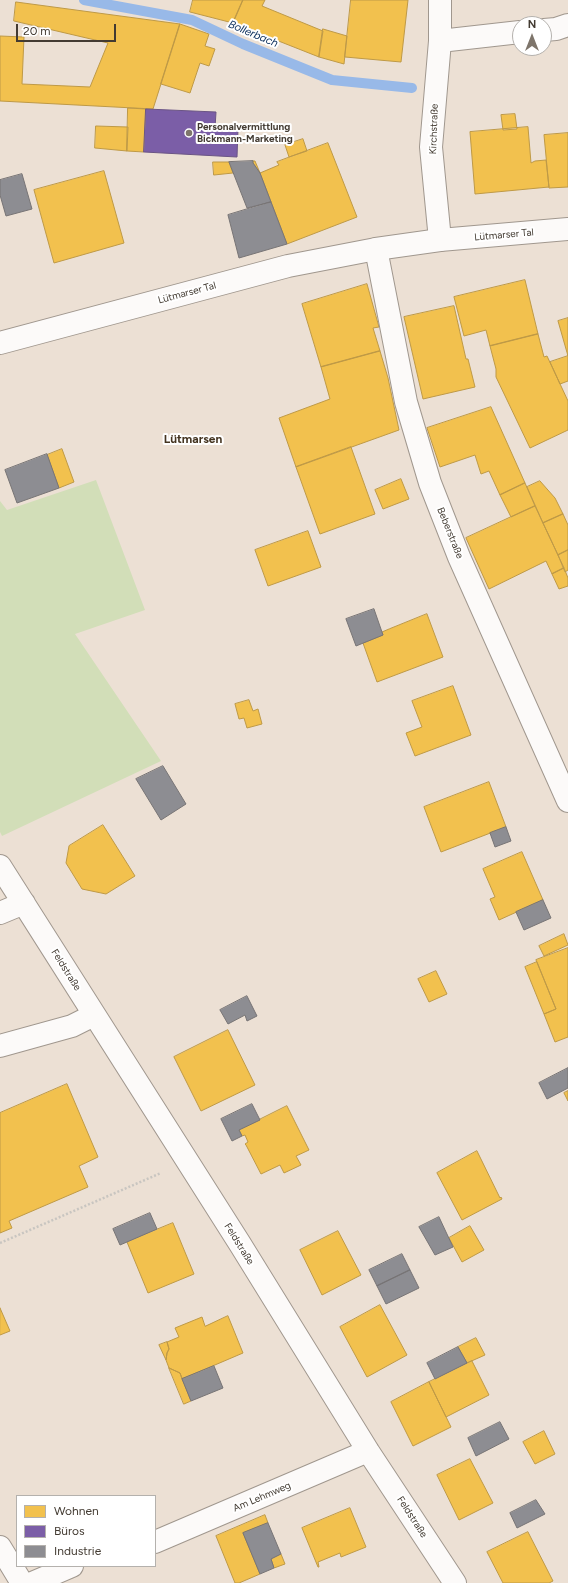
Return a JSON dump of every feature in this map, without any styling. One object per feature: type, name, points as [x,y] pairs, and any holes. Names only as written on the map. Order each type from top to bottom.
[{"type":"street","name":"Kirchstraße","points":[[440,0],[440,40],[431,147],[440,240]]},
{"type":"street","points":[[552,29],[568,25]]},
{"type":"street","points":[[440,40],[512,33]]},
{"type":"street","name":"Lütmarser Tal","points":[[0,344],[288,266],[376,249],[440,240],[568,229]]},
{"type":"street","name":"Beberstraße","points":[[376,249],[406,402],[430,483],[459,557],[568,801]]},
{"type":"street","name":"Feldstraße","points":[[0,866],[186,1162],[240,1244],[368,1451],[455,1583]]},
{"type":"street","points":[[0,913],[24,903]]},
{"type":"street","points":[[0,1046],[72,1026],[94,1015]]},
{"type":"street","name":"Am Lehmweg","points":[[156,1542],[368,1451]]},
{"type":"street","points":[[0,1547],[22,1583]]},
{"type":"street","points":[[32,1583],[70,1567]]},
{"type":"path","points":[[0,1243],[186,1162]]},
{"type":"green space","points":[[96,480],[145,610],[75,634],[161,761],[2,836],[0,832],[0,501],[7,510]]},
{"type":"building: Wohnen","points":[[193,0],[243,0],[233,23],[190,12]]},
{"type":"building: Wohnen","points":[[243,0],[265,0],[262,6],[323,31],[319,57],[233,23]]},
{"type":"building: Wohnen","points":[[351,0],[408,0],[401,62],[345,57]]},
{"type":"building: Wohnen","points":[[16,2],[180,24],[153,109],[0,101],[0,36],[24,37],[22,84],[90,87],[108,43],[14,21]]},
{"type":"building: Wohnen","points":[[180,24],[209,34],[205,46],[215,49],[209,66],[200,63],[190,93],[161,84]]},
{"type":"building: Wohnen","points":[[323,29],[347,36],[344,64],[319,57]]},
{"type":"building: Wohnen","points":[[128,108],[146,109],[144,152],[127,151]]},
{"type":"building: Wohnen","points":[[515,114],[517,129],[503,130],[501,115]]},
{"type":"building: Wohnen","points":[[96,126],[128,127],[127,151],[95,148]]},
{"type":"building: Wohnen","points":[[528,127],[531,163],[546,160],[549,187],[475,194],[470,132]]},
{"type":"building: Wohnen","points":[[568,133],[568,187],[549,188],[544,135]]},
{"type":"building: Wohnen","points":[[303,139],[307,151],[289,157],[285,145]]},
{"type":"building: Wohnen","points":[[328,143],[357,217],[287,244],[260,173],[279,165],[277,162]]},
{"type":"building: Wohnen","points":[[253,161],[255,161],[260,173],[253,163]]},
{"type":"building: Wohnen","points":[[213,162],[229,162],[233,173],[214,175]]},
{"type":"building: Wohnen","points":[[104,171],[124,243],[54,263],[34,190]]},
{"type":"building: Wohnen","points":[[525,280],[538,334],[490,346],[486,330],[464,336],[454,297]]},
{"type":"building: Wohnen","points":[[367,284],[379,327],[373,328],[380,351],[321,367],[302,304]]},
{"type":"building: Wohnen","points":[[454,306],[466,359],[468,359],[475,387],[423,399],[404,317]]},
{"type":"building: Wohnen","points":[[568,318],[568,356],[558,321]]},
{"type":"building: Wohnen","points":[[538,334],[544,357],[547,356],[568,401],[568,430],[530,448],[496,377],[496,369],[490,346]]},
{"type":"building: Wohnen","points":[[380,351],[388,378],[399,430],[296,467],[279,418],[330,399],[321,367]]},
{"type":"building: Wohnen","points":[[568,356],[568,381],[560,384],[550,362]]},
{"type":"building: Wohnen","points":[[491,407],[525,483],[500,495],[489,471],[481,474],[475,455],[440,467],[427,428]]},
{"type":"building: Wohnen","points":[[351,447],[375,514],[320,534],[296,467]]},
{"type":"building: Wohnen","points":[[62,449],[74,482],[59,488],[47,455]]},
{"type":"building: Wohnen","points":[[401,479],[409,499],[383,509],[375,490]]},
{"type":"building: Wohnen","points":[[540,481],[555,498],[563,514],[543,523],[527,487]]},
{"type":"building: Wohnen","points":[[525,483],[535,506],[511,517],[500,495]]},
{"type":"building: Wohnen","points":[[535,506],[564,568],[552,574],[546,561],[489,589],[466,538]]},
{"type":"building: Wohnen","points":[[563,514],[568,525],[568,550],[558,555],[543,523]]},
{"type":"building: Wohnen","points":[[308,531],[321,567],[268,586],[255,550]]},
{"type":"building: Wohnen","points":[[568,550],[568,570],[565,572],[558,555]]},
{"type":"building: Wohnen","points":[[564,568],[568,578],[568,586],[559,589],[552,574]]},
{"type":"building: Wohnen","points":[[427,614],[443,657],[377,682],[363,643],[383,635],[382,632]]},
{"type":"building: Wohnen","points":[[453,686],[471,735],[415,756],[406,733],[422,727],[412,701]]},
{"type":"building: Wohnen","points":[[249,700],[253,711],[258,709],[262,724],[247,728],[244,718],[239,719],[235,704]]},
{"type":"building: Wohnen","points":[[489,782],[506,827],[441,852],[424,807]]},
{"type":"building: Wohnen","points":[[103,825],[135,876],[106,894],[82,889],[66,863],[69,846]]},
{"type":"building: Wohnen","points":[[522,852],[543,900],[499,920],[490,899],[495,897],[483,869]]},
{"type":"building: Wohnen","points":[[564,934],[568,945],[544,956],[539,946]]},
{"type":"building: Wohnen","points":[[568,948],[568,1037],[555,1042],[544,1014],[556,1009],[536,960]]},
{"type":"building: Wohnen","points":[[537,962],[556,1009],[544,1014],[525,967]]},
{"type":"building: Wohnen","points":[[436,971],[447,994],[429,1002],[418,979]]},
{"type":"building: Wohnen","points":[[228,1030],[255,1085],[201,1111],[174,1057]]},
{"type":"building: Wohnen","points":[[67,1084],[98,1157],[79,1166],[88,1187],[9,1221],[12,1228],[0,1233],[0,1113]]},
{"type":"building: Wohnen","points":[[568,1091],[568,1101],[564,1093]]},
{"type":"building: Wohnen","points":[[287,1106],[309,1150],[296,1156],[301,1165],[284,1173],[280,1165],[261,1174],[245,1144],[248,1142],[245,1135],[242,1136],[239,1130]]},
{"type":"building: Wohnen","points":[[477,1151],[500,1198],[501,1197],[502,1199],[462,1220],[437,1173]]},
{"type":"building: Wohnen","points":[[173,1223],[194,1274],[148,1293],[127,1242]]},
{"type":"building: Wohnen","points":[[470,1226],[484,1250],[462,1262],[449,1238]]},
{"type":"building: Wohnen","points":[[338,1231],[361,1275],[322,1295],[300,1250]]},
{"type":"building: Wohnen","points":[[380,1305],[407,1355],[367,1377],[340,1327]]},
{"type":"building: Wohnen","points":[[0,1308],[10,1331],[0,1335]]},
{"type":"building: Wohnen","points":[[228,1316],[243,1353],[182,1379],[180,1373],[169,1368],[166,1360],[169,1349],[167,1342],[179,1337],[175,1328],[202,1317],[205,1326]]},
{"type":"building: Wohnen","points":[[476,1338],[485,1355],[467,1363],[458,1347]]},
{"type":"building: Wohnen","points":[[167,1342],[169,1349],[166,1360],[159,1345]]},
{"type":"building: Wohnen","points":[[472,1361],[489,1395],[446,1417],[429,1382]]},
{"type":"building: Wohnen","points":[[169,1368],[180,1373],[191,1401],[184,1404]]},
{"type":"building: Wohnen","points":[[429,1382],[451,1427],[413,1446],[391,1402]]},
{"type":"building: Wohnen","points":[[544,1431],[555,1454],[535,1464],[523,1442]]},
{"type":"building: Wohnen","points":[[470,1459],[493,1503],[459,1520],[437,1475]]},
{"type":"building: Wohnen","points":[[350,1508],[366,1547],[341,1557],[340,1553],[318,1562],[318,1567],[302,1528]]},
{"type":"building: Wohnen","points":[[265,1515],[268,1523],[243,1533],[260,1574],[239,1583],[235,1583],[216,1536]]},
{"type":"building: Wohnen","points":[[528,1532],[553,1581],[549,1583],[503,1583],[487,1552]]},
{"type":"building: Wohnen","points":[[281,1554],[285,1564],[274,1568],[271,1559]]},
{"type":"building: Büros","points":[[146,109],[216,112],[215,128],[238,129],[237,157],[144,152]]},
{"type":"building: Industrie","points":[[253,161],[260,173],[271,202],[247,208],[229,162]]},
{"type":"building: Industrie","points":[[22,174],[32,209],[6,216],[0,195],[0,180]]},
{"type":"building: Industrie","points":[[271,202],[287,244],[239,258],[228,215]]},
{"type":"building: Industrie","points":[[47,454],[59,488],[17,503],[5,470]]},
{"type":"building: Industrie","points":[[374,609],[383,635],[356,646],[346,619]]},
{"type":"building: Industrie","points":[[163,766],[186,804],[161,820],[136,779]]},
{"type":"building: Industrie","points":[[506,827],[511,841],[495,847],[490,833]]},
{"type":"building: Industrie","points":[[543,900],[551,918],[524,930],[516,912]]},
{"type":"building: Industrie","points":[[247,996],[257,1016],[247,1021],[245,1015],[228,1024],[220,1010]]},
{"type":"building: Industrie","points":[[568,1068],[568,1088],[547,1099],[539,1083]]},
{"type":"building: Industrie","points":[[252,1104],[260,1120],[239,1130],[242,1136],[232,1141],[221,1119]]},
{"type":"building: Industrie","points":[[150,1213],[157,1229],[120,1245],[113,1229]]},
{"type":"building: Industrie","points":[[439,1217],[453,1247],[435,1255],[419,1227]]},
{"type":"building: Industrie","points":[[402,1254],[410,1270],[377,1286],[369,1270]]},
{"type":"building: Industrie","points":[[410,1270],[419,1288],[386,1304],[377,1286]]},
{"type":"building: Industrie","points":[[458,1347],[467,1363],[435,1379],[427,1363]]},
{"type":"building: Industrie","points":[[214,1366],[223,1388],[191,1401],[182,1379]]},
{"type":"building: Industrie","points":[[500,1422],[509,1439],[476,1456],[468,1438]]},
{"type":"building: Industrie","points":[[536,1500],[545,1514],[517,1528],[510,1513]]},
{"type":"building: Industrie","points":[[268,1523],[281,1554],[271,1559],[274,1568],[260,1574],[243,1533]]},
{"type":"waterway","name":"Bollerbach","points":[[84,0],[192,20],[243,44],[332,80],[412,88]]},
{"type":"place","name":"Personalvermittlung Bickmann-Marketing","points":[[189,133]]},
{"type":"district","name":"Lütmarsen","points":[[193,439]]}]
